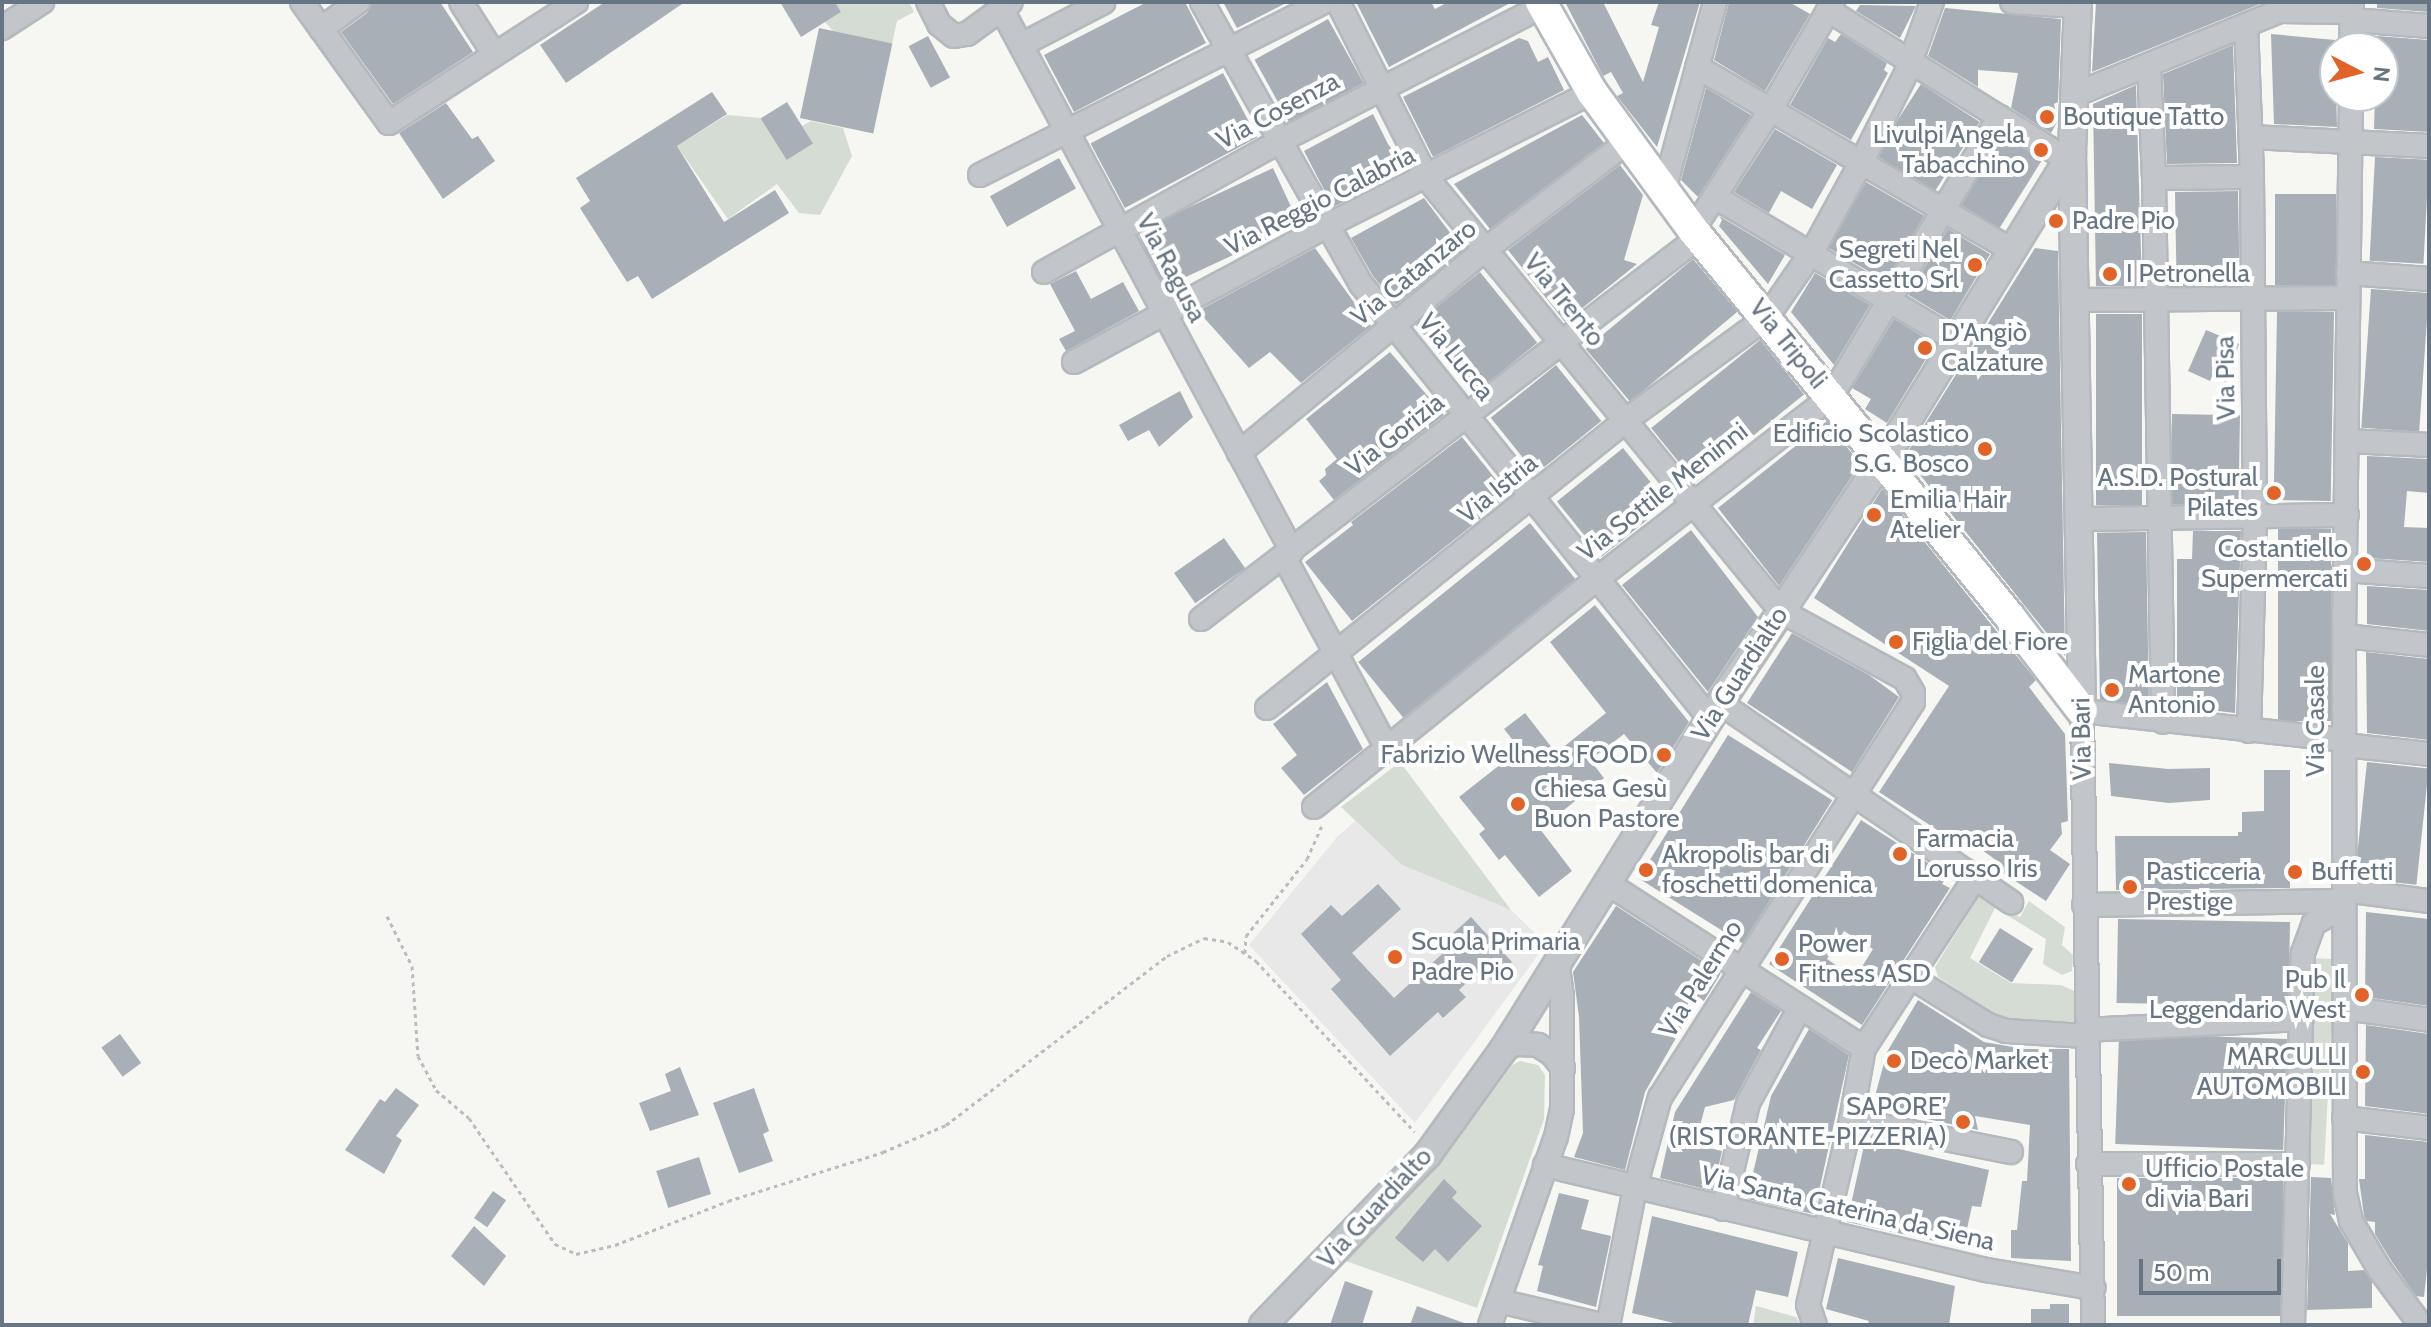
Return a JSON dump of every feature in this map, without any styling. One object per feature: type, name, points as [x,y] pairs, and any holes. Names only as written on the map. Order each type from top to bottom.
[{"type":"main road","name":"Via Tripoli","points":[[1542,4],[1592,92],[1696,234],[1767,317],[2082,711]]},
{"type":"street","points":[[2,28],[42,2]]},
{"type":"street","points":[[302,2],[389,123],[576,2]]},
{"type":"street","points":[[321,29],[358,2]]},
{"type":"street","points":[[461,2],[494,54]]},
{"type":"street","points":[[928,2],[939,24],[954,36],[967,34],[1006,6]]},
{"type":"street","points":[[1021,45],[1104,2]]},
{"type":"street","name":"Via Lucca","points":[[1202,2],[1361,284],[1597,579],[1715,711],[1852,796],[2011,902]]},
{"type":"street","points":[[980,175],[1324,2]]},
{"type":"street","name":"Via Trento","points":[[1338,2],[1427,178],[1781,611]]},
{"type":"street","points":[[1664,190],[1715,2]]},
{"type":"street","name":"Via Istria","points":[[1267,708],[1534,498],[1626,420],[1767,317],[1812,252],[1862,161],[1910,63],[1932,2]]},
{"type":"street","points":[[2012,2],[2078,4]]},
{"type":"street","name":"Via Cosenza","points":[[1044,272],[1280,141],[1542,4]]},
{"type":"street","name":"Via Bari","points":[[2078,4],[2070,156],[2080,519],[2088,1164],[2093,1325]]},
{"type":"street","name":"Via Ragusa","points":[[1006,6],[1021,45],[1239,453],[1335,654],[1387,748]]},
{"type":"street","points":[[1831,6],[1910,63],[2070,156]]},
{"type":"street","name":"Via Gorizia","points":[[1201,619],[1696,234],[1715,197],[1831,6]]},
{"type":"street","points":[[2074,95],[2280,11],[2352,11],[2429,26]]},
{"type":"street","points":[[2351,32],[2352,11]]},
{"type":"street","name":"Via Pisa","points":[[2246,25],[2252,177],[2255,517],[2249,731]]},
{"type":"street","points":[[2149,65],[2154,178],[2163,722]]},
{"type":"street","points":[[1697,67],[2013,251]]},
{"type":"street","name":"Via Reggio Calabria","points":[[1074,362],[1328,225],[1427,178],[1592,92]]},
{"type":"street","name":"Via Casale","points":[[2351,112],[2344,570],[2345,1193],[2351,1221],[2380,1270],[2421,1325]]},
{"type":"street","name":"Via Sottile Meninni","points":[[1314,807],[1597,579],[1831,397],[1999,117]]},
{"type":"street","points":[[2251,137],[2429,146]]},
{"type":"street","name":"Via Catanzaro","points":[[1239,453],[1486,249],[1629,141]]},
{"type":"street","name":"Via Guardialto","points":[[1263,1325],[1434,1146],[1503,1050],[1610,885],[1715,711],[1882,461],[2070,156]]},
{"type":"street","points":[[2154,178],[2252,177]]},
{"type":"street","points":[[1715,197],[1958,341]]},
{"type":"street","points":[[2348,273],[2429,279]]},
{"type":"street","points":[[2075,300],[2348,298]]},
{"type":"street","points":[[2348,441],[2429,445]]},
{"type":"street","points":[[2080,519],[2347,515]]},
{"type":"street","points":[[2344,570],[2429,576]]},
{"type":"street","name":"Via Palermo","points":[[1608,1325],[1635,1188],[1660,1097],[1913,702],[1913,693],[1905,679],[1781,611]]},
{"type":"street","points":[[2344,636],[2429,645]]},
{"type":"street","points":[[2082,711],[2429,754]]},
{"type":"street","points":[[1812,1315],[1822,1232],[1851,1120],[1864,1048],[1975,878]]},
{"type":"street","points":[[1610,885],[1864,1048]]},
{"type":"street","points":[[2084,905],[2344,899],[2429,901]]},
{"type":"street","points":[[2293,1325],[2303,953],[2314,923],[2344,899]]},
{"type":"street","points":[[1490,1325],[1562,1109],[1562,996],[1558,966]]},
{"type":"street","points":[[1909,976],[1988,1025],[2006,1031],[2086,1033],[2302,1019]]},
{"type":"street","points":[[2345,1008],[2429,1020]]},
{"type":"street","points":[[1723,1209],[1748,1103],[1799,1009]]},
{"type":"street","points":[[1503,1050],[1515,1044],[1538,1045],[1552,1054],[1563,1068]]},
{"type":"street","points":[[2344,1118],[2429,1128]]},
{"type":"street","points":[[1851,1120],[2011,1152]]},
{"type":"street","points":[[2088,1164],[2298,1164]]},
{"type":"street","name":"Via Santa Caterina da Siena","points":[[1545,1165],[1986,1270],[2093,1288]]},
{"type":"street","points":[[1499,1301],[1601,1325]]},
{"type":"street","points":[[2395,1325],[2429,1325]]},
{"type":"path","points":[[1245,953],[1246,936],[1307,859],[1332,814],[1334,791]]},
{"type":"path","points":[[387,916],[412,966],[418,1056],[436,1090],[469,1118],[555,1244],[576,1254],[615,1245],[728,1201],[883,1152],[946,1125],[1167,956],[1204,938],[1228,942],[1245,953],[1407,1126],[1434,1146]]},
{"type":"shaded area","points":[[835,2],[909,2],[914,12],[897,21],[892,44],[833,31],[825,22],[841,12]]},
{"type":"shaded area","points":[[727,115],[761,118],[788,159],[812,143],[802,126],[811,121],[843,128],[852,156],[820,215],[799,213],[777,184],[728,219],[677,146]]},
{"type":"shaded area","points":[[1400,762],[1511,910],[1402,865],[1341,807]]},
{"type":"shaded area","points":[[1355,821],[1402,865],[1511,910],[1546,944],[1415,1123],[1249,945],[1337,837]]},
{"type":"shaded area","points":[[1979,896],[2020,917],[2029,901],[2065,927],[2062,945],[2073,955],[2072,971],[2062,975],[2043,964],[2046,939],[1995,908],[1970,958],[2011,983],[2061,985],[2076,992],[2075,1022],[2000,1018],[1938,977],[1935,967]]},
{"type":"shaded area","points":[[2313,958],[2335,959],[2324,1165],[2302,1164]]},
{"type":"shaded area","points":[[1520,1061],[1538,1065],[1545,1075],[1544,1119],[1477,1308],[1346,1261],[1441,1162],[1512,1065]]},
{"type":"shaded area","points":[[1756,1306],[1796,1317],[1801,1325],[1753,1325]]},
{"type":"building","points":[[372,2],[440,2],[473,52],[393,104],[341,32],[367,13]]},
{"type":"building","points":[[605,2],[685,2],[566,83],[540,45]]},
{"type":"building","points":[[780,2],[835,2],[841,12],[801,37]]},
{"type":"building","points":[[1147,2],[1185,2],[1206,43],[1074,112],[1044,55]]},
{"type":"building","points":[[1223,2],[1288,2],[1237,28]]},
{"type":"building","points":[[1356,2],[1431,2],[1435,9],[1448,2],[1512,2],[1389,67]]},
{"type":"building","points":[[1565,2],[1603,2],[1643,82],[1659,27],[1651,25],[1659,2],[1700,2],[1657,147],[1617,96],[1623,93],[1611,72],[1603,76]]},
{"type":"building","points":[[1729,2],[1789,2],[1810,14],[1765,91],[1714,60]]},
{"type":"building","points":[[2096,2],[2265,2],[2092,72]]},
{"type":"building","points":[[2377,2],[2429,2],[2429,12],[2377,8]]},
{"type":"building","points":[[1860,5],[1916,6],[1900,38],[1856,11]]},
{"type":"building","points":[[1945,8],[2061,19],[2058,102],[2054,104],[2057,122],[2051,133],[2011,108],[2018,73],[1978,70],[1978,87],[1928,56]]},
{"type":"building","points":[[1328,19],[1363,83],[1290,124],[1255,60]]},
{"type":"building","points":[[819,28],[892,44],[873,134],[800,118]]},
{"type":"building","points":[[1841,34],[1887,63],[1884,70],[1888,73],[1851,140],[1790,105],[1828,38],[1835,42]]},
{"type":"building","points":[[2271,34],[2319,38],[2319,112],[2337,112],[2337,127],[2274,124]]},
{"type":"building","points":[[928,36],[950,77],[931,88],[909,46]]},
{"type":"building","points":[[1519,38],[1528,41],[1538,62],[1548,57],[1564,90],[1433,157],[1403,97]]},
{"type":"building","points":[[2399,38],[2429,40],[2429,132],[2374,129],[2375,112],[2399,112]]},
{"type":"building","points":[[2233,45],[2237,163],[2167,164],[2163,74]]},
{"type":"building","points":[[1223,73],[1257,137],[1125,208],[1091,143]]},
{"type":"building","points":[[1921,84],[1980,122],[1934,193],[1875,154]]},
{"type":"building","points":[[2136,85],[2142,286],[2096,286],[2093,104]]},
{"type":"building","points":[[1706,88],[1751,115],[1698,197],[1681,180]]},
{"type":"building","points":[[712,92],[727,114],[677,146],[724,222],[775,190],[789,213],[652,299],[638,276],[627,282],[580,208],[590,201],[576,178]]},
{"type":"building","points":[[787,102],[813,144],[787,160],[761,118]]},
{"type":"building","points":[[446,103],[472,139],[478,136],[495,161],[443,199],[399,133]]},
{"type":"building","points":[[1373,114],[1388,144],[1407,170],[1333,207],[1304,151]]},
{"type":"building","points":[[1582,115],[1604,143],[1490,229],[1454,184]]},
{"type":"building","points":[[1775,129],[1837,165],[1812,209],[1781,191],[1769,213],[1734,192]]},
{"type":"building","points":[[2004,136],[2042,160],[1999,229],[1961,205]]},
{"type":"building","points":[[2375,157],[2429,160],[2423,264],[2370,261]]},
{"type":"building","points":[[1059,158],[1076,189],[1007,227],[990,196]]},
{"type":"building","points":[[1620,165],[1643,195],[1624,260],[1637,264],[1565,322],[1508,250]]},
{"type":"building","points":[[1273,168],[1299,224],[1163,288],[1137,231]]},
{"type":"building","points":[[1866,182],[1924,216],[1886,281],[1828,248]]},
{"type":"building","points":[[2238,191],[2240,285],[2177,286],[2175,192]]},
{"type":"building","points":[[2275,194],[2336,194],[2336,285],[2275,285]]},
{"type":"building","points":[[1424,198],[1463,250],[1396,305],[1373,276],[1351,238]]},
{"type":"building","points":[[1719,216],[1785,255],[1768,284],[1719,226],[1722,220]]},
{"type":"building","points":[[1948,229],[1990,254],[1950,320],[1908,295]]},
{"type":"building","points":[[1315,248],[1371,326],[1301,383],[1270,352],[1249,368],[1198,311]]},
{"type":"building","name":"Edificio Scolastico S.G. Bosco","points":[[2035,248],[2058,251],[2065,656],[1905,456]]},
{"type":"building","points":[[1693,259],[1737,312],[1630,402],[1586,349]]},
{"type":"building","points":[[1076,271],[1091,299],[1123,282],[1139,311],[1066,351],[1059,339],[1075,331],[1050,284]]},
{"type":"building","points":[[1480,272],[1537,343],[1473,395],[1415,324]]},
{"type":"building","points":[[1815,273],[1870,305],[1834,365],[1791,312]]},
{"type":"building","points":[[2371,289],[2429,293],[2419,432],[2361,428]]},
{"type":"building","points":[[2277,311],[2334,312],[2331,501],[2274,500]]},
{"type":"building","points":[[2096,314],[2142,314],[2142,505],[2096,505]]},
{"type":"building","points":[[1894,319],[1935,344],[1887,423],[1865,409],[1871,399],[1852,388]]},
{"type":"building","points":[[2206,330],[2239,344],[2226,382],[2212,376],[2210,381],[2188,371]]},
{"type":"building","points":[[1760,340],[1804,394],[1695,483],[1651,428]]},
{"type":"building","points":[[1390,352],[1444,415],[1334,500],[1319,481],[1326,475],[1325,469],[1337,459],[1306,419]]},
{"type":"building","points":[[1556,365],[1601,421],[1536,474],[1491,418]]},
{"type":"building","points":[[1180,391],[1193,417],[1159,447],[1149,430],[1128,441],[1119,425]]},
{"type":"building","points":[[2172,414],[2240,415],[2238,505],[2170,504]]},
{"type":"building","points":[[1827,421],[1860,464],[1779,586],[1718,508]]},
{"type":"building","points":[[1462,437],[1509,496],[1352,621],[1305,562],[1353,525],[1351,522]]},
{"type":"building","points":[[1623,448],[1668,503],[1602,557],[1557,501]]},
{"type":"building","points":[[2367,456],[2429,459],[2429,493],[2407,491],[2404,527],[2429,528],[2429,562],[2367,558]]},
{"type":"building","points":[[1882,489],[2036,680],[2029,687],[2065,734],[2068,821],[2061,823],[2062,834],[2050,850],[2070,864],[2046,901],[1992,866],[1996,860],[1972,843],[1968,850],[1879,792],[1949,686],[1814,598]]},
{"type":"building","points":[[1530,523],[1575,579],[1404,718],[1358,662]]},
{"type":"building","points":[[2278,529],[2331,529],[2331,721],[2278,721]]},
{"type":"building","points":[[1691,530],[1758,617],[1708,692],[1622,585]]},
{"type":"building","points":[[2193,531],[2241,531],[2235,713],[2177,706],[2177,559],[2192,559]]},
{"type":"building","points":[[2146,532],[2149,704],[2100,705],[2097,533]]},
{"type":"building","points":[[1224,538],[1245,568],[1195,603],[1174,573]]},
{"type":"building","points":[[2367,586],[2429,590],[2429,631],[2367,624]]},
{"type":"building","points":[[1595,605],[1689,722],[1657,773],[1624,734],[1590,760],[1604,778],[1540,829],[1572,871],[1539,897],[1505,855],[1499,860],[1479,834],[1485,829],[1459,797],[1520,749],[1504,729],[1525,713],[1556,753],[1606,713],[1550,642]]},
{"type":"building","points":[[1792,633],[1869,675],[1899,697],[1852,772],[1747,703]]},
{"type":"building","points":[[2366,652],[2429,659],[2429,740],[2367,733]]},
{"type":"building","points":[[1327,682],[1363,749],[1304,795],[1281,768],[1297,755],[1273,724]]},
{"type":"building","points":[[1728,735],[1832,800],[1743,944],[1638,878]]},
{"type":"building","points":[[2367,762],[2429,768],[2416,885],[2355,878]]},
{"type":"building","points":[[2109,763],[2168,769],[2210,768],[2210,800],[2169,803],[2111,796]]},
{"type":"building","points":[[2264,770],[2290,770],[2290,888],[2116,890],[2115,836],[2238,836],[2238,832],[2242,832],[2242,812],[2264,811]]},
{"type":"building","points":[[1861,820],[1936,868],[1934,871],[1945,879],[1942,884],[1950,888],[1862,1025],[1769,964]],"holes":[[[1844,931],[1873,949],[1855,978],[1827,959]]]},
{"type":"building","points":[[1378,884],[1401,909],[1352,953],[1394,998],[1442,954],[1437,948],[1471,917],[1512,962],[1492,981],[1481,969],[1459,990],[1466,997],[1443,1018],[1438,1012],[1390,1056],[1331,989],[1341,980],[1301,934],[1331,905],[1342,916]]},
{"type":"building","points":[[1616,906],[1721,973],[1704,1001],[1699,998],[1645,1092],[1625,1170],[1574,1157],[1583,1133],[1579,1017],[1573,972]]},
{"type":"building","points":[[2366,912],[2429,919],[2429,1006],[2365,997]]},
{"type":"building","points":[[2118,919],[2290,922],[2289,1006],[2117,1003]]},
{"type":"building","points":[[2000,928],[2033,949],[2012,983],[1979,962]]},
{"type":"building","points":[[1751,992],[1781,1011],[1757,1048],[1761,1050],[1734,1100],[1705,1107],[1695,1145],[1722,1151],[1713,1191],[1660,1178],[1675,1112]]},
{"type":"building","points":[[1918,1000],[1984,1042],[2025,1049],[2069,1049],[2071,1261],[2011,1258],[2011,1230],[2017,1230],[2022,1181],[2027,1181],[2030,1125],[1975,1116],[1978,1130],[1872,1107],[1887,1052]]},
{"type":"building","points":[[2366,1025],[2429,1034],[2429,1114],[2365,1106]]},
{"type":"building","points":[[1809,1029],[1849,1055],[1814,1214],[1747,1199],[1771,1096]]},
{"type":"building","points":[[2119,1033],[2287,1039],[2283,1150],[2115,1144]]},
{"type":"building","points":[[120,1034],[141,1063],[123,1077],[101,1048]]},
{"type":"building","points":[[680,1067],[699,1115],[650,1131],[639,1103],[671,1091],[665,1074]]},
{"type":"building","points":[[396,1088],[419,1105],[396,1136],[402,1140],[384,1174],[345,1150],[380,1099],[385,1102]]},
{"type":"building","points":[[754,1088],[769,1131],[763,1134],[773,1161],[739,1173],[713,1103]]},
{"type":"building","points":[[2365,1135],[2429,1142],[2429,1251],[2424,1297],[2416,1296],[2375,1234],[2375,1222],[2367,1221],[2364,1216],[2359,1179],[2365,1179]]},
{"type":"building","points":[[1865,1141],[1989,1170],[1981,1207],[1972,1206],[1963,1247],[1847,1222]]},
{"type":"building","points":[[699,1157],[711,1194],[668,1208],[656,1171]]},
{"type":"building","points":[[2311,1177],[2331,1178],[2335,1215],[2330,1214],[2348,1243],[2348,1271],[2364,1270],[2372,1282],[2372,1308],[2307,1310]]},
{"type":"building","points":[[2117,1178],[2283,1178],[2283,1316],[2117,1316]]},
{"type":"building","points":[[1444,1179],[1457,1192],[1452,1198],[1482,1226],[1448,1262],[1435,1249],[1423,1262],[1395,1238]]},
{"type":"building","points":[[493,1191],[506,1200],[487,1227],[474,1218]]},
{"type":"building","points":[[1559,1193],[1589,1200],[1581,1229],[1611,1236],[1596,1307],[1537,1291],[1543,1266],[1538,1265]]},
{"type":"building","points":[[1652,1216],[1798,1252],[1788,1297],[1756,1290],[1748,1325],[1682,1325],[1632,1313]]},
{"type":"building","points":[[474,1226],[506,1256],[484,1286],[451,1256]]},
{"type":"building","points":[[1838,1258],[1955,1286],[1949,1325],[1868,1325],[1869,1321],[1826,1309]]},
{"type":"building","points":[[1345,1281],[1373,1291],[1362,1325],[1330,1325]]},
{"type":"building","points":[[2050,1304],[2069,1304],[2069,1325],[2031,1325],[2031,1309],[2050,1309]]},
{"type":"building","points":[[1417,1306],[1464,1323],[1410,1325]]},
{"type":"place","name":"Boutique Tatto","points":[[2047,117]]},
{"type":"place","name":"Livulpi Angela Tabacchino","points":[[2041,150]]},
{"type":"place","name":"Padre Pio","points":[[2056,221]]},
{"type":"place","name":"Segreti Nel Cassetto Srl","points":[[1975,265]]},
{"type":"place","name":"I Petronella","points":[[2110,274]]},
{"type":"place","name":"D'Angiò Calzature","points":[[1925,348]]},
{"type":"place","name":"Edificio Scolastico S.G. Bosco","points":[[1985,449]]},
{"type":"place","name":"A.S.D. Postural Pilates","points":[[2274,493]]},
{"type":"place","name":"Emilia Hair Atelier","points":[[1874,515]]},
{"type":"place","name":"Costantiello Supermercati","points":[[2364,564]]},
{"type":"place","name":"Figlia del Fiore","points":[[1896,642]]},
{"type":"place","name":"Martone Antonio","points":[[2112,690]]},
{"type":"place","name":"Fabrizio Wellness FOOD","points":[[1664,755]]},
{"type":"place","name":"Chiesa Gesù Buon Pastore","points":[[1518,804]]},
{"type":"place","name":"Farmacia Lorusso Iris","points":[[1900,854]]},
{"type":"place","name":"Akropolis bar di foschetti domenica","points":[[1646,870]]},
{"type":"place","name":"Buffetti","points":[[2295,872]]},
{"type":"place","name":"Pasticceria Prestige","points":[[2130,887]]},
{"type":"place","name":"Scuola Primaria Padre Pio","points":[[1395,957]]},
{"type":"place","name":"Power Fitness ASD","points":[[1782,959]]},
{"type":"place","name":"Pub Il Leggendario West","points":[[2362,995]]},
{"type":"place","name":"Decò Market","points":[[1894,1061]]},
{"type":"place","name":"MARCULLI AUTOMOBILI","points":[[2363,1072]]},
{"type":"place","name":"SAPORE’ (RISTORANTE-PIZZERIA)","points":[[1963,1122]]},
{"type":"place","name":"Ufficio Postale di via Bari","points":[[2129,1184]]}]
